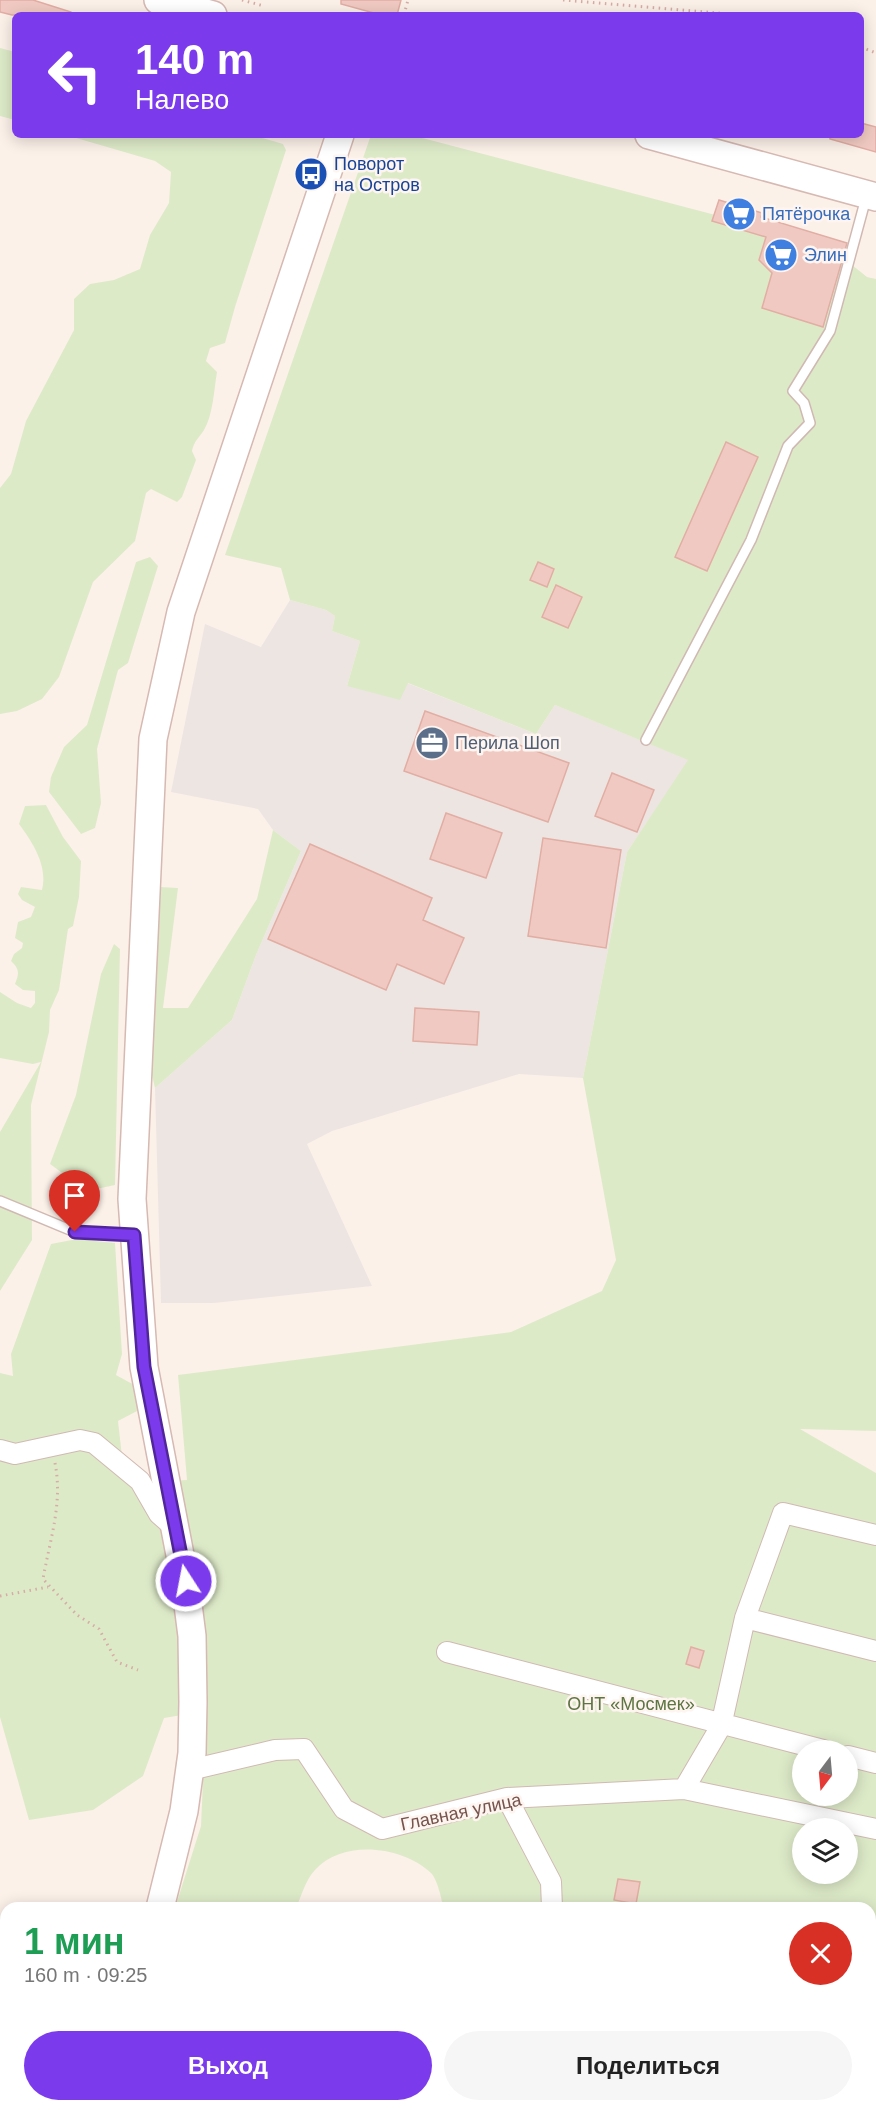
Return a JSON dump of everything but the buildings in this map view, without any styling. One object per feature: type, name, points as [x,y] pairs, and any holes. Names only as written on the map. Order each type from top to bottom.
[{"type":"street","points":[[158,0],[202,12]]},
{"type":"street","points":[[162,1902],[173,1864],[190,1770],[192,1636],[175,1528],[144,1367],[132,1199],[153,739],[181,612],[339,138]]},
{"type":"street","points":[[660,138],[871,196]]},
{"type":"street","points":[[0,1450],[15,1454],[80,1440],[94,1443],[140,1481],[159,1514],[175,1528]]},
{"type":"street","points":[[684,1789],[721,1726],[745,1618],[783,1513],[876,1536]]},
{"type":"street","points":[[745,1618],[876,1651]]},
{"type":"street","points":[[447,1652],[721,1726],[792,1743]]},
{"type":"street","name":"Главная улица","points":[[190,1770],[275,1750],[304,1749],[344,1809],[382,1829],[507,1798],[684,1789],[876,1829]]},
{"type":"street","points":[[858,1758],[876,1763]]},
{"type":"street","points":[[507,1798],[551,1882],[552,1902]]},
{"type":"lane","points":[[646,740],[751,540],[788,446],[810,423],[804,403],[793,391],[830,331],[871,196]]},
{"type":"lane","points":[[0,1201],[75,1232],[134,1235]]},
{"type":"path","points":[[242,0],[264,6]]},
{"type":"path","points":[[563,0],[705,12]]},
{"type":"path","points":[[52,1446],[59,1484],[57,1512],[43,1579],[77,1615],[99,1629],[117,1662],[138,1670]]},
{"type":"path","points":[[0,1596],[49,1586]]},
{"type":"shaded area","points":[[290,600],[326,610],[335,616],[332,631],[360,641],[347,686],[407,683],[536,734],[555,705],[689,760],[627,852],[583,1078],[519,1074],[332,1131],[307,1144],[372,1286],[214,1303],[161,1303],[155,1088],[232,1020],[256,955],[301,851],[273,830],[258,809],[171,792],[205,624],[261,647]]},
{"type":"green space","points":[[0,48],[12,51],[12,119],[0,116]]},
{"type":"green space","points":[[76,138],[262,138],[283,144],[286,150],[225,343],[210,348],[206,361],[217,372],[213,402],[207,424],[192,451],[196,460],[182,497],[177,502],[151,489],[146,493],[135,541],[93,582],[59,677],[42,699],[17,711],[0,714],[0,488],[11,474],[26,421],[74,330],[74,299],[90,284],[114,280],[140,269],[150,235],[169,203],[171,172],[155,161]]},
{"type":"green space","name":"ОНТ «Мосмек»","points":[[370,138],[422,138],[826,244],[867,277],[876,279],[876,1431],[800,1429],[876,1473],[876,1902],[442,1902],[433,1876],[419,1864],[389,1852],[356,1850],[327,1860],[315,1870],[298,1902],[177,1902],[201,1826],[206,1711],[164,1718],[143,1776],[93,1810],[29,1820],[0,1717],[0,1373],[13,1376],[11,1354],[51,1244],[77,1239],[115,1243],[122,1354],[116,1375],[136,1386],[139,1410],[118,1421],[125,1483],[187,1480],[178,1375],[511,1332],[602,1291],[616,1260],[583,1078],[627,852],[688,760],[555,705],[536,734],[408,683],[400,700],[347,686],[360,641],[332,631],[335,616],[326,610],[290,600],[281,568],[225,555]]},
{"type":"green space","points":[[150,557],[158,566],[128,663],[118,670],[97,749],[101,803],[95,828],[81,834],[49,792],[51,777],[64,747],[87,725],[136,562]]},
{"type":"green space","points":[[46,805],[63,837],[81,861],[79,897],[73,926],[68,929],[59,990],[50,1010],[49,1032],[31,1105],[32,1240],[0,1291],[0,1132],[41,1062],[33,1064],[0,1058],[0,992],[17,1003],[31,1008],[35,1003],[35,991],[23,990],[15,984],[18,972],[11,961],[14,954],[22,948],[23,943],[15,938],[18,922],[31,917],[35,907],[22,900],[18,894],[21,887],[42,890],[43,881],[38,855],[19,824],[25,806]]},
{"type":"green space","points":[[273,830],[301,851],[256,955],[232,1020],[155,1088],[148,1058],[160,887],[178,888],[163,1008],[188,1008],[257,899]]},
{"type":"green space","points":[[114,944],[120,949],[115,1185],[87,1191],[50,1164],[76,1095],[101,974]]},
{"type":"place","name":"Поворот на Остров","points":[[311,174]]},
{"type":"place","name":"Пятёрочка","points":[[739,214]]},
{"type":"place","name":"Элин","points":[[781,255]]},
{"type":"place","name":"Перила Шоп","points":[[432,743]]},
{"type":"route","points":[[75,1232],[134,1235],[144,1367],[186,1581]]}]
